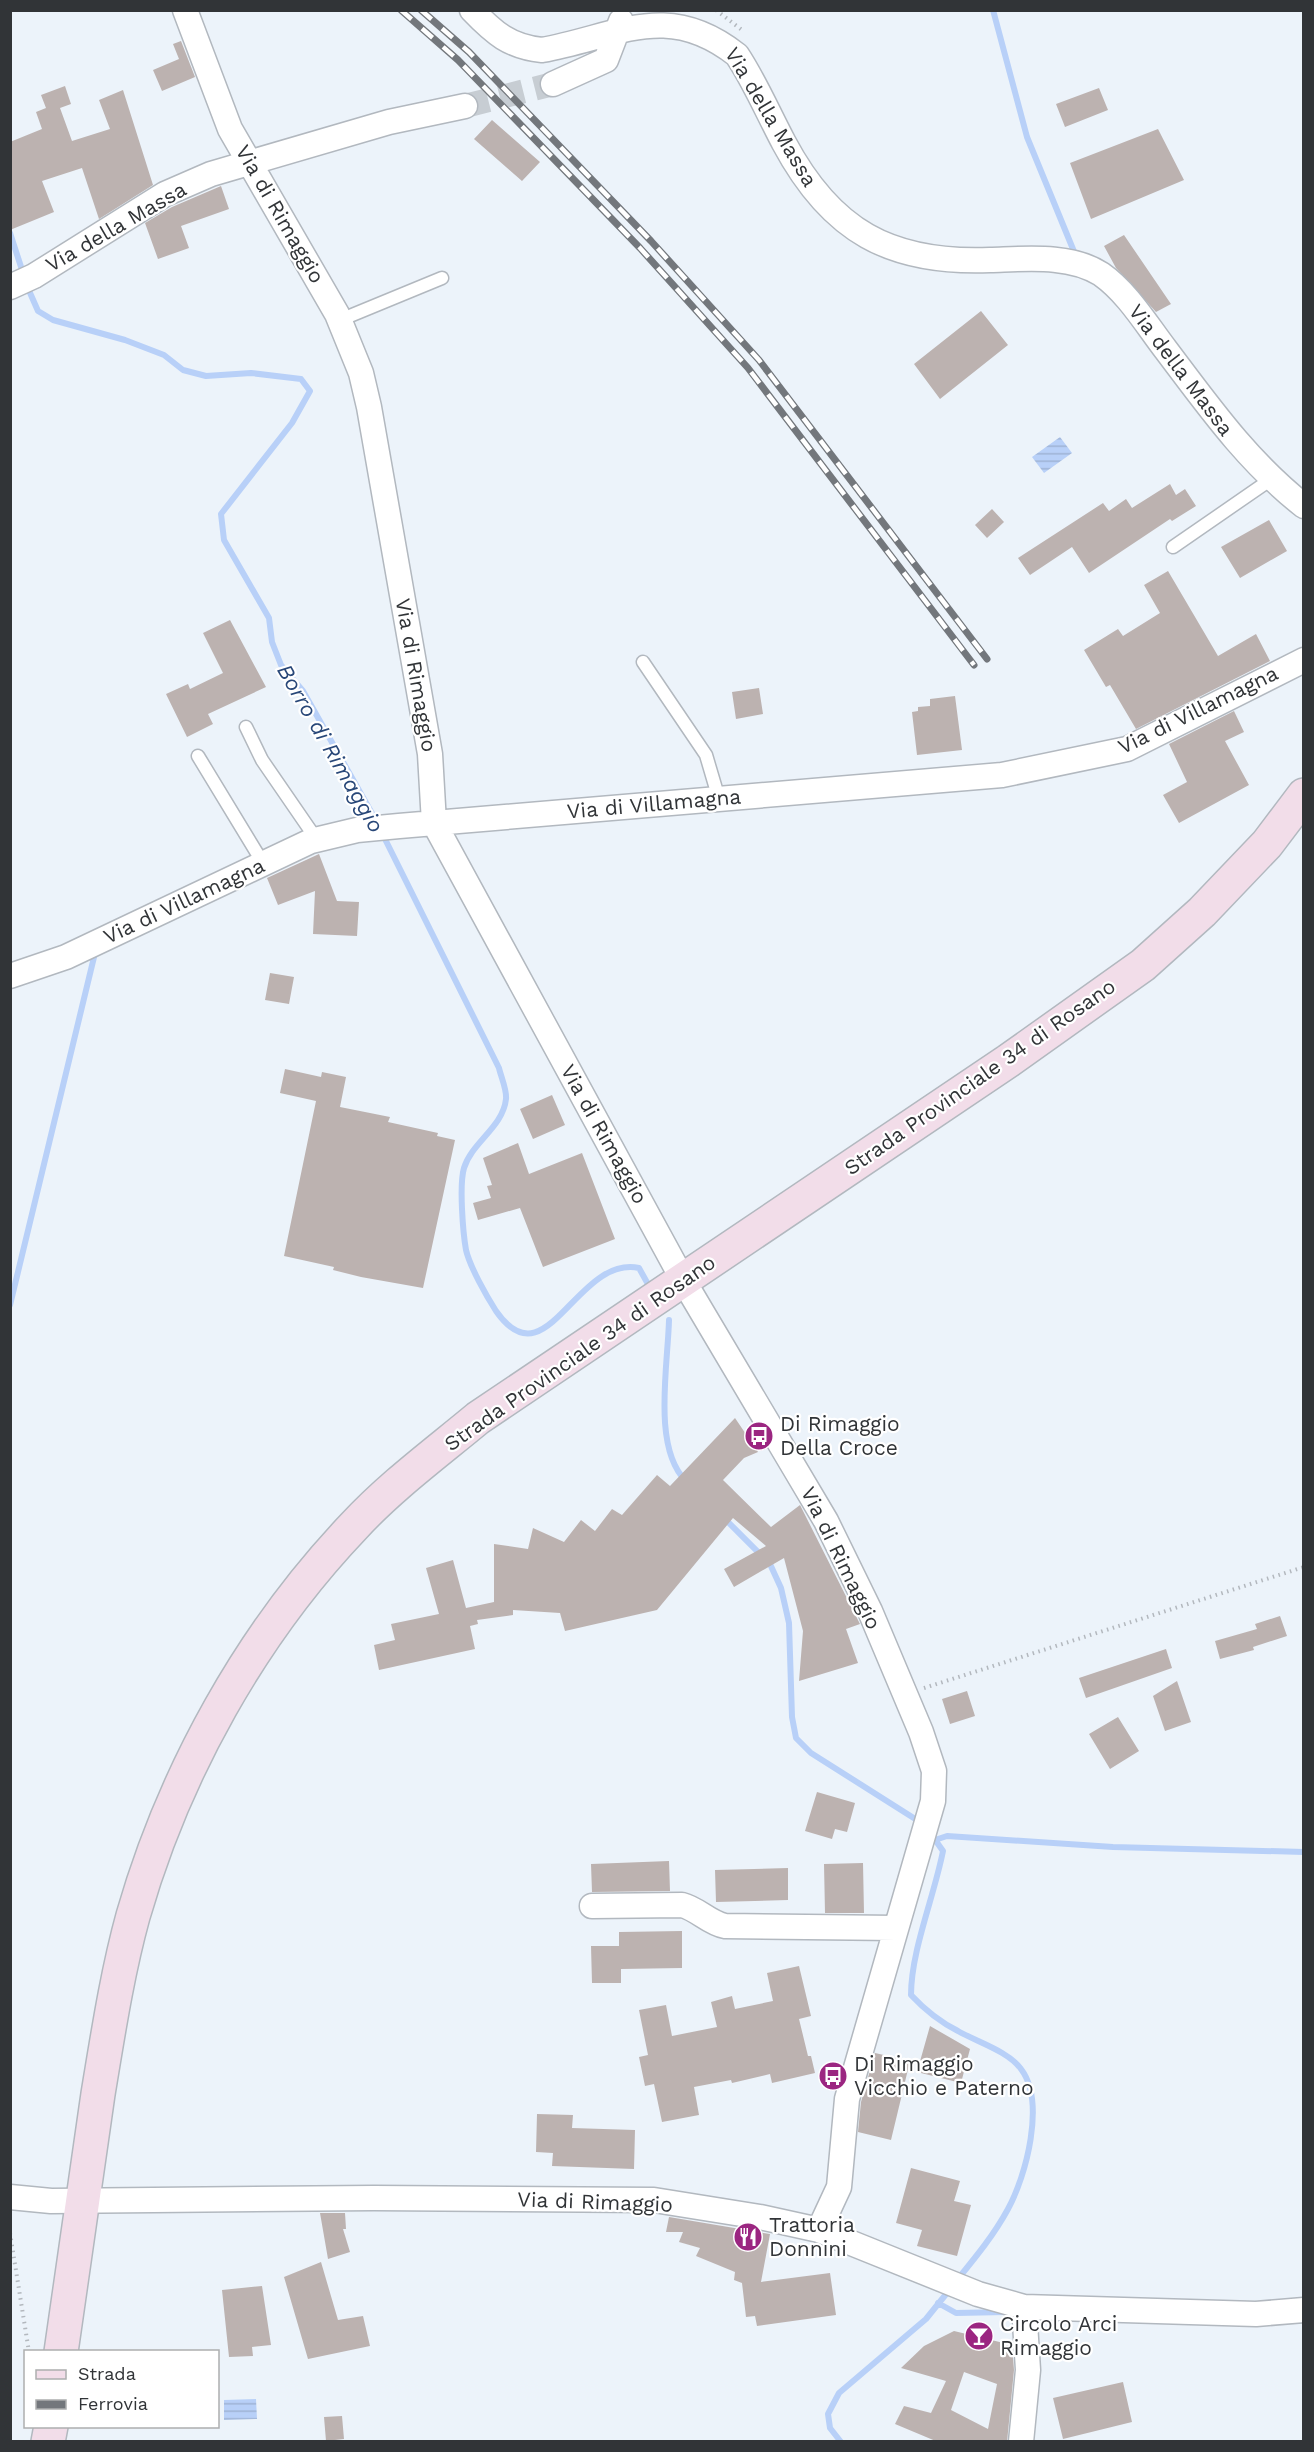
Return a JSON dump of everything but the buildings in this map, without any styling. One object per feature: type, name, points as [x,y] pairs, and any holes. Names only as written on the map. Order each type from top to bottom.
[{"type":"main road","name":"Strada Provinciale 34 di Rosano","points":[[61,2350],[116,1984],[133,1916],[156,1847],[209,1731],[246,1666],[280,1614],[355,1525],[403,1480],[478,1418],[1008,1061],[1143,965],[1202,912],[1267,844],[1304,795]]},
{"type":"street","name":"Via di Rimaggio","points":[[10,2197],[27,2200],[654,2200],[760,2217],[819,2230],[839,2187],[847,2099],[933,1801],[934,1771],[921,1732],[903,1694],[870,1611],[826,1521],[678,1284],[434,823],[430,754],[369,407],[361,373],[340,320],[251,161],[230,129],[185,10]]},
{"type":"street","name":"Via della Massa","points":[[472,10],[505,41],[527,49],[542,50],[570,43],[621,21],[649,13],[677,15],[706,27],[724,40],[747,70],[806,181],[830,209],[867,236],[905,253],[929,259],[960,261],[1036,258],[1069,263],[1100,273],[1126,297],[1240,447],[1270,480],[1304,506]]},
{"type":"street","points":[[553,84],[606,60],[621,21]]},
{"type":"street","name":"Via della Massa","points":[[10,287],[34,276],[165,194],[251,161],[388,122],[465,106]]},
{"type":"street","name":"Via di Villamagna","points":[[10,976],[66,957],[263,863],[317,840],[357,830],[1002,775],[1126,750],[1304,660]]},
{"type":"street","points":[[592,1906],[682,1905],[694,1908],[716,1924],[725,1926],[896,1928]]},
{"type":"street","points":[[819,2230],[978,2294],[1024,2307],[1256,2314],[1304,2310]]},
{"type":"street","points":[[1021,2442],[1028,2370],[1024,2307]]},
{"type":"lane","points":[[340,320],[442,278]]},
{"type":"lane","points":[[1173,547],[1270,480]]},
{"type":"lane","points":[[643,662],[706,755],[719,799]]},
{"type":"lane","points":[[246,727],[262,760],[317,840]]},
{"type":"lane","points":[[198,756],[263,863]]},
{"type":"path","points":[[716,10],[747,33]]},
{"type":"path","points":[[903,1694],[1304,1567]]},
{"type":"path","points":[[10,2233],[29,2350]]},
{"type":"water","points":[[1060,437],[1072,453],[1044,473],[1032,457]]},
{"type":"water","points":[[256,2399],[257,2419],[224,2420],[224,2400]]},
{"type":"waterway","points":[[993,10],[1027,137],[1075,254]]},
{"type":"waterway","name":"Borro di Rimaggio","points":[[10,233],[24,276]]},
{"type":"waterway","name":"Borro di Rimaggio","points":[[27,286],[38,311],[53,320],[125,340],[164,355],[183,370],[206,376],[251,373],[301,379],[310,391],[292,423],[221,514],[224,540],[269,618],[272,642],[281,665],[303,691],[378,824]]},
{"type":"waterway","name":"Borro di Rimaggio","points":[[382,833],[499,1068],[505,1088],[504,1109],[494,1126],[468,1159],[464,1168],[462,1186],[466,1250],[488,1298],[496,1311],[514,1330],[531,1333],[547,1326],[597,1280],[617,1269],[639,1268],[649,1286]]},
{"type":"waterway","points":[[10,1305],[95,953]]},
{"type":"waterway","name":"Borro di Rimaggio","points":[[669,1320],[664,1405],[665,1427],[675,1466],[686,1481]]},
{"type":"waterway","name":"Borro di Rimaggio","points":[[723,1517],[770,1564],[781,1588],[789,1623],[792,1717],[796,1738],[811,1753],[920,1822]]},
{"type":"waterway","name":"Borro di Rimaggio","points":[[931,1834],[943,1851],[919,1942],[911,1995],[945,2024],[1000,2052],[1015,2063],[1028,2083],[1032,2100],[1031,2139],[1015,2195],[997,2228],[957,2280]]},
{"type":"waterway","points":[[935,1840],[947,1836],[1113,1847],[1304,1852]]},
{"type":"waterway","name":"Borro di Rimaggio","points":[[841,2442],[830,2428],[828,2414],[839,2393],[926,2319],[951,2288]]},
{"type":"waterway","points":[[938,2303],[956,2313],[1006,2312]]},
{"type":"tunnel","points":[[465,106],[553,84]]},
{"type":"railway","points":[[401,10],[458,60],[640,248],[748,368],[974,665]]},
{"type":"railway","points":[[421,10],[469,52],[651,241],[759,360],[987,659]]},
{"type":"place","name":"Di Rimaggio Della Croce","points":[[759,1436]]},
{"type":"place","name":"Di Rimaggio Vicchio e Paterno","points":[[833,2076]]},
{"type":"place","name":"Trattoria Donnini","points":[[748,2237]]},
{"type":"place","name":"Circolo Arci Rimaggio","points":[[979,2336]]}]
